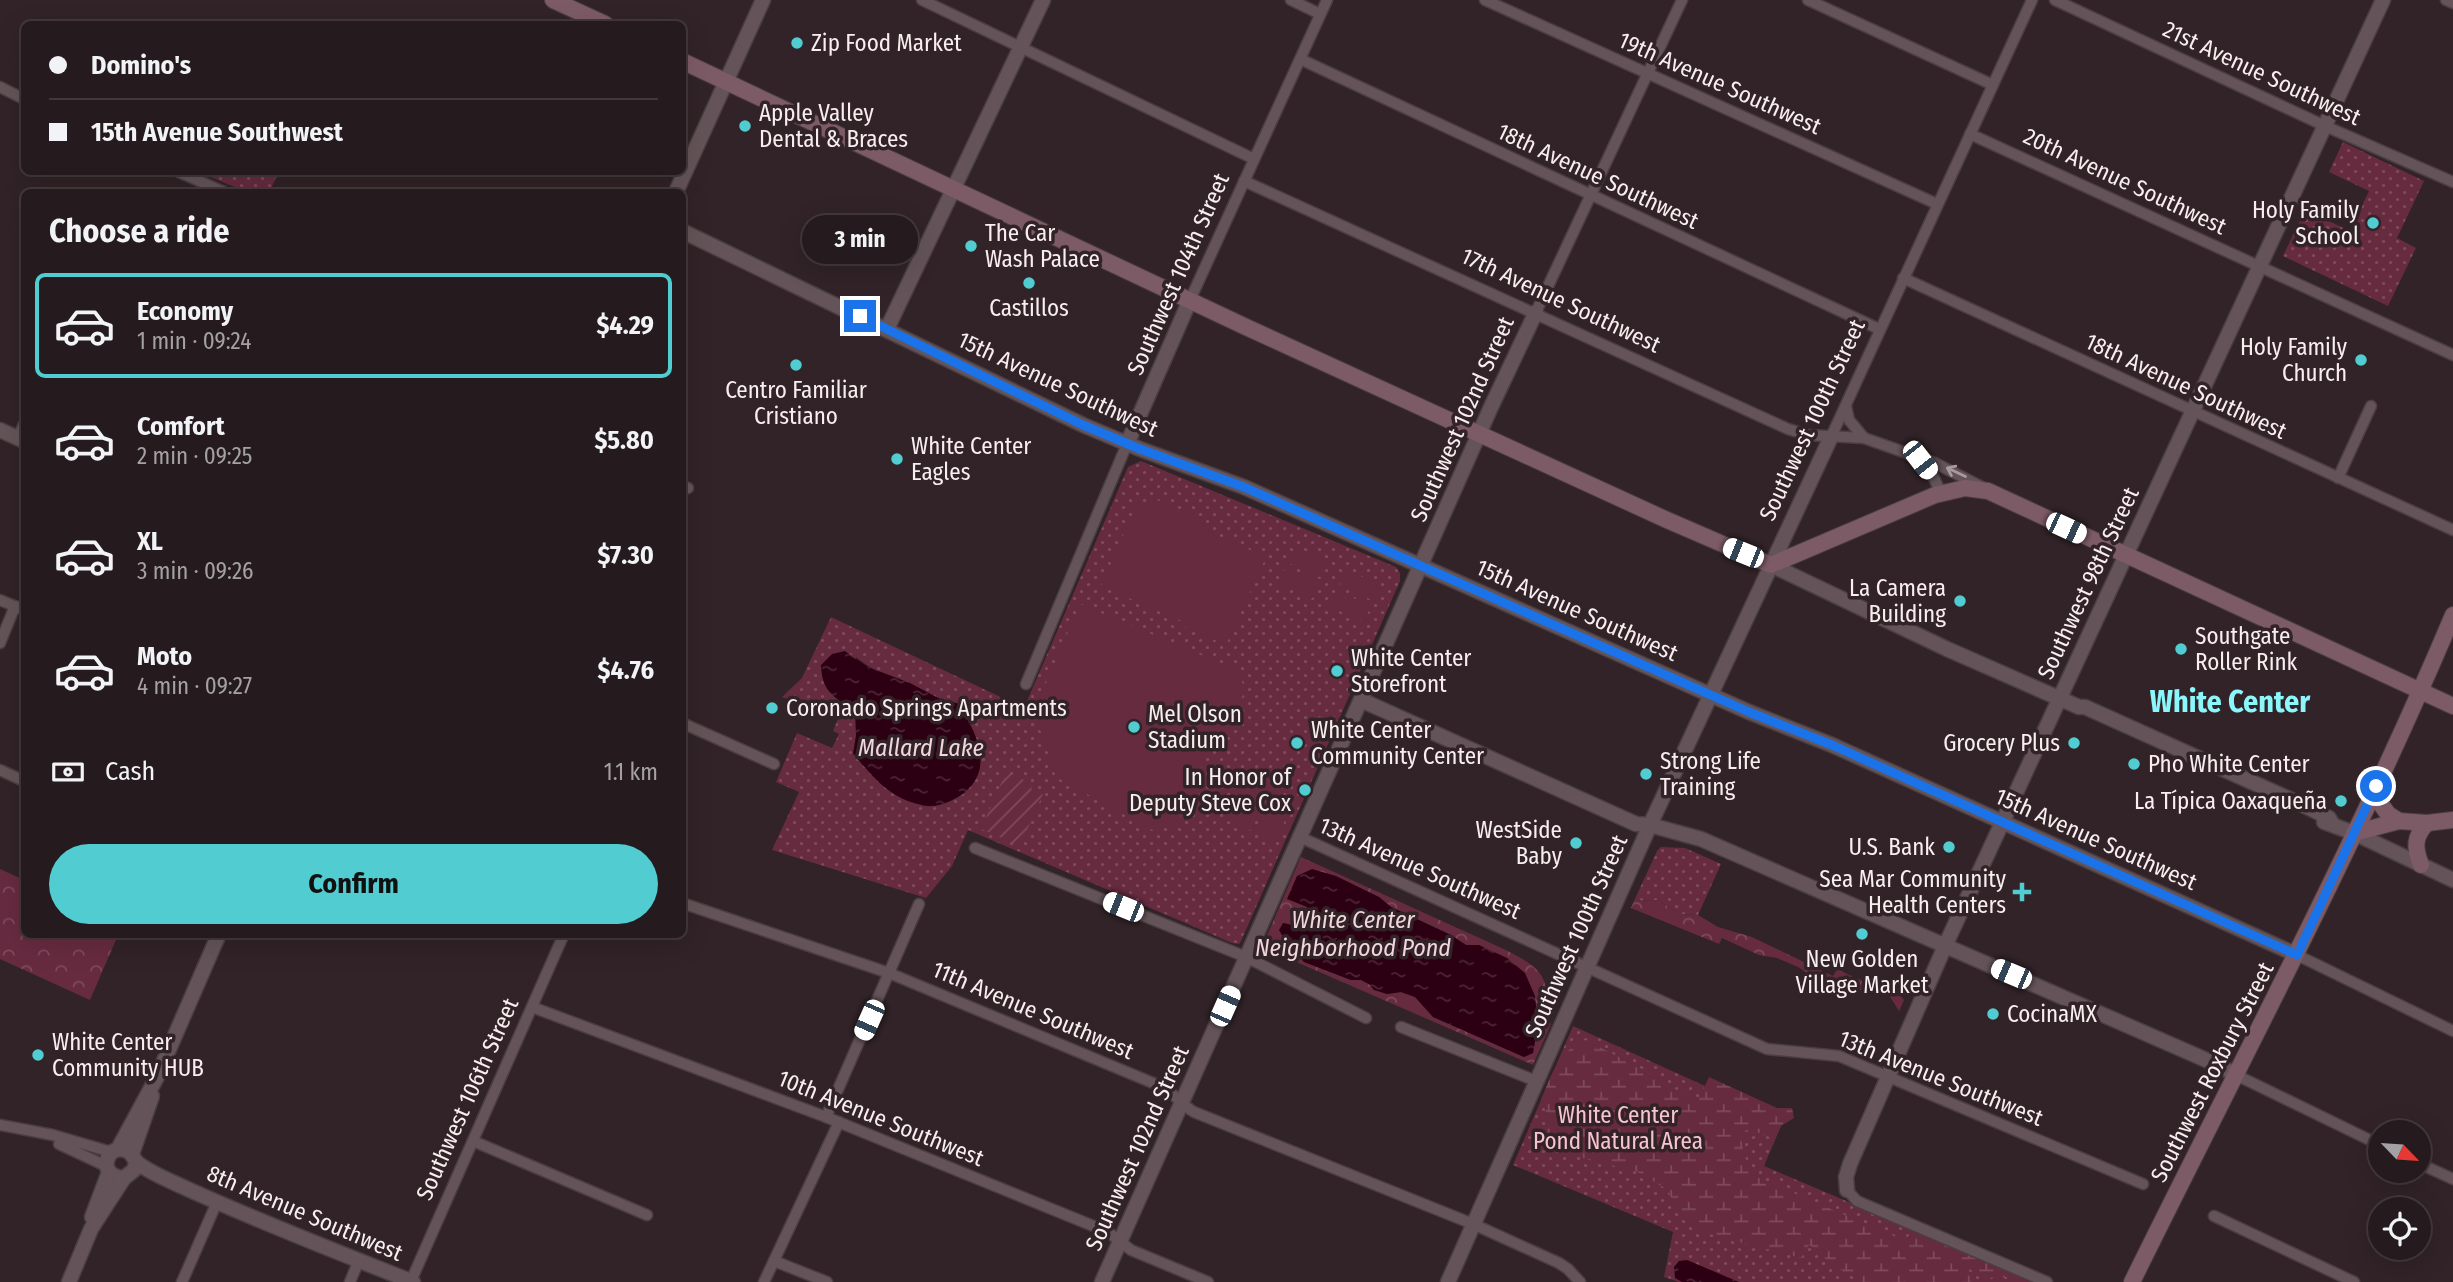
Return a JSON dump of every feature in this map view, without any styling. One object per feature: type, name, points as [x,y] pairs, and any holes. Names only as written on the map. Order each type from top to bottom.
[{"type":"main road","points":[[553,0],[598,21]]},
{"type":"main road","points":[[686,63],[1479,434],[1771,565]]},
{"type":"main road","name":"17th Avenue Southwest","points":[[1771,565],[1941,493],[1965,488],[1988,491],[2453,706]]},
{"type":"main road","name":"Southwest Roxbury Street","points":[[2132,1282],[2297,955],[2422,691],[2453,615]]},
{"type":"main road","points":[[2373,793],[2388,814],[2399,821]]},
{"type":"main road","points":[[2354,833],[2399,821],[2453,820]]},
{"type":"main road","points":[[2421,865],[2415,841],[2427,822]]},
{"type":"street","points":[[686,169],[763,0]]},
{"type":"street","points":[[922,0],[1254,159]]},
{"type":"street","points":[[887,329],[1043,0]]},
{"type":"street","points":[[1291,0],[1320,14]]},
{"type":"street","name":"Southwest 104th Street","points":[[1026,684],[1190,300],[1326,0]]},
{"type":"street","name":"19th Avenue Southwest","points":[[1485,0],[1937,204]]},
{"type":"street","name":"Southwest 102nd Street","points":[[1102,1282],[1479,434],[1682,0]]},
{"type":"street","points":[[1808,0],[1993,85]]},
{"type":"street","name":"Southwest 100th Street","points":[[1448,1282],[1650,825],[2032,0]]},
{"type":"street","name":"21st Avenue Southwest","points":[[2055,0],[2325,126],[2453,182]]},
{"type":"street","name":"Southwest 98th Street","points":[[1847,1190],[1846,1177],[1850,1164],[1945,946],[2383,0]]},
{"type":"street","points":[[2446,0],[2453,3]]},
{"type":"street","name":"18th Avenue Southwest","points":[[1300,59],[1879,329]]},
{"type":"street","points":[[0,87],[21,98]]},
{"type":"street","name":"20th Avenue Southwest","points":[[1970,134],[2453,355]]},
{"type":"street","points":[[187,175],[217,189]]},
{"type":"street","name":"17th Avenue Southwest","points":[[1244,181],[1788,429],[1808,435],[1864,438],[1950,469],[1988,491]]},
{"type":"street","name":"15th Avenue Southwest","points":[[686,233],[1083,425],[1244,487],[1710,695],[1832,745],[2297,955],[2453,1031]]},
{"type":"street","name":"18th Avenue Southwest","points":[[1903,278],[2453,530]]},
{"type":"street","points":[[1846,403],[1847,417],[1864,438]]},
{"type":"street","points":[[2338,478],[2371,406]]},
{"type":"street","points":[[0,430],[21,440]]},
{"type":"street","points":[[1920,460],[1932,474],[1941,493]]},
{"type":"street","points":[[1771,565],[1935,643],[2080,707],[2082,712],[2453,880]]},
{"type":"street","points":[[0,600],[20,608],[0,643]]},
{"type":"street","points":[[1361,701],[1636,824],[1650,825],[1701,839],[2220,1066],[2368,1139]]},
{"type":"street","points":[[686,725],[774,764]]},
{"type":"street","points":[[0,770],[21,779]]},
{"type":"street","name":"13th Avenue Southwest","points":[[1300,836],[1767,1049],[1830,1053],[2143,1184]]},
{"type":"street","points":[[975,848],[1246,957],[1366,1018]]},
{"type":"street","points":[[826,1117],[919,904]]},
{"type":"street","name":"11th Avenue Southwest","points":[[686,905],[889,973],[1165,1088],[1181,1105],[1473,1224],[1559,1263],[1580,1282]]},
{"type":"street","points":[[69,1282],[91,1229],[92,1213],[121,1164],[217,938]]},
{"type":"street","name":"Southwest 106th Street","points":[[412,1282],[562,938]]},
{"type":"street","name":"10th Avenue Southwest","points":[[532,1007],[839,1122],[1108,1232],[1130,1250],[1208,1282]]},
{"type":"street","points":[[1401,1027],[1536,1082]]},
{"type":"street","points":[[764,1282],[839,1122]]},
{"type":"street","name":"8th Avenue Southwest","points":[[0,1125],[42,1133],[56,1143],[180,1185],[412,1282]]},
{"type":"street","points":[[473,1141],[647,1216]]},
{"type":"street","points":[[2431,1169],[2453,1180]]},
{"type":"street","points":[[1847,1190],[1857,1201],[2047,1282]]},
{"type":"street","points":[[182,1282],[217,1202]]},
{"type":"street","points":[[2214,1216],[2354,1282]]},
{"type":"street","points":[[350,1282],[359,1261]]},
{"type":"street","points":[[774,1261],[827,1282]]},
{"type":"green space","points":[[2343,142],[2424,181],[2397,238],[2416,248],[2388,306],[2283,256],[2305,210],[2350,231],[2369,191],[2329,172]]},
{"type":"green space","points":[[205,175],[278,175],[270,189],[240,189]]},
{"type":"green space","points":[[1141,461],[1396,567],[1400,573],[1400,581],[1239,944],[968,830],[952,866],[926,898],[772,850],[799,792],[776,782],[797,733],[832,748],[839,734],[833,731],[838,719],[782,697],[802,678],[831,617],[1024,708],[1128,467]],"holes":[[[856,657],[904,684],[957,703],[966,792],[942,805],[919,804],[899,792],[853,754],[856,736]]]},
{"type":"green space","points":[[1150,497],[1203,519],[1205,530],[1266,557],[1226,645],[1185,627],[1184,622],[1101,586],[1138,501],[1147,504]]},
{"type":"green space","points":[[1295,547],[1329,561],[1322,578],[1288,563]]},
{"type":"green space","points":[[1285,567],[1319,582],[1312,599],[1278,584]]},
{"type":"green space","points":[[1346,570],[1381,585],[1374,601],[1339,586]]},
{"type":"green space","points":[[1338,591],[1371,606],[1364,622],[1331,607]]},
{"type":"green space","name":"Mel Olson Stadium","points":[[1080,604],[1222,664],[1224,660],[1236,665],[1245,690],[1221,746],[1212,743],[1174,831],[1164,826],[1152,830],[1056,777],[1034,711]]},
{"type":"green space","points":[[1006,772],[1033,784],[1031,789],[1043,794],[1020,846],[981,829]]},
{"type":"green space","points":[[1246,779],[1269,789],[1250,831],[1228,821]]},
{"type":"green space","points":[[1273,791],[1294,800],[1276,841],[1255,832]]},
{"type":"green space","points":[[1661,847],[1685,848],[1721,864],[1698,915],[1680,914],[1657,900],[1634,901]]},
{"type":"green space","points":[[1301,857],[1527,962],[1538,971],[1545,983],[1546,1011],[1551,1024],[1533,1065],[1262,947]],"holes":[[[1379,897],[1391,907],[1451,935],[1466,945],[1479,945],[1533,1053],[1524,1057],[1433,1017],[1415,997],[1401,992],[1387,994],[1361,980],[1351,980],[1304,962],[1293,924],[1300,929],[1308,929],[1310,918],[1307,907],[1298,902]]]},
{"type":"green space","points":[[0,869],[21,879],[21,938],[117,938],[90,1000],[0,959]]},
{"type":"green space","points":[[1657,900],[1680,914],[1698,915],[1718,927],[1752,937],[1833,976],[1837,969],[1864,981],[1891,986],[1904,1000],[1899,1011],[1889,995],[1875,990],[1833,990],[1798,967],[1777,958],[1759,955],[1722,938],[1719,944],[1631,908],[1634,901]]},
{"type":"green space","name":"White Center Pond Natural Area","points":[[1573,1026],[1705,1086],[1703,1091],[1781,1126],[1764,1166],[2037,1282],[1679,1282],[1664,1277],[1673,1232],[1513,1165]]},
{"type":"green space","name":"White Center Pond Natural Area","points":[[1586,1040],[1697,1102],[1709,1077],[1777,1108],[1792,1108],[1794,1118],[1781,1126],[1775,1139],[1751,1130],[1740,1131],[1747,1162],[1759,1178],[1903,1240],[1916,1231],[2035,1281],[2019,1282],[2007,1277],[1987,1278],[1967,1268],[1972,1282],[1862,1282],[1831,1264],[1809,1245],[1801,1258],[1698,1231],[1677,1212],[1668,1190],[1631,1168],[1600,1164],[1565,1151],[1545,1134],[1546,1112],[1541,1100],[1548,1082],[1557,1064],[1569,1050]]},
{"type":"water","name":"Mallard Lake","points":[[845,651],[868,667],[910,683],[942,700],[957,703],[972,727],[980,752],[977,776],[970,787],[949,801],[927,806],[910,802],[891,792],[868,771],[853,754],[856,736],[855,710],[831,693],[822,674],[821,665],[832,654]]},
{"type":"water","name":"White Center Neighborhood Pond","points":[[1312,869],[1336,876],[1379,897],[1391,907],[1451,935],[1466,945],[1479,945],[1507,958],[1525,973],[1535,996],[1538,1025],[1533,1053],[1524,1057],[1433,1017],[1415,997],[1401,992],[1387,994],[1374,990],[1361,980],[1351,980],[1304,962],[1288,946],[1279,930],[1283,923],[1308,928],[1310,917],[1307,907],[1287,899],[1297,876]]},
{"type":"water","points":[[1687,1260],[1739,1282],[1682,1282],[1675,1278],[1674,1267],[1679,1261]]},
{"type":"place","name":"Zip Food Market","points":[[797,43]]},
{"type":"place","name":"Apple Valley Dental & Braces","points":[[745,126]]},
{"type":"place","name":"Holy Family School","points":[[2373,223]]},
{"type":"place","name":"The Car Wash Palace","points":[[971,246]]},
{"type":"place","name":"Castillos","points":[[1029,283]]},
{"type":"place","name":"Holy Family Church","points":[[2361,360]]},
{"type":"place","name":"Centro Familiar Cristiano","points":[[796,365]]},
{"type":"place","name":"White Center Eagles","points":[[897,459]]},
{"type":"place","name":"La Camera Building","points":[[1960,601]]},
{"type":"place","name":"Southgate Roller Rink","points":[[2181,649]]},
{"type":"place","name":"White Center Storefront","points":[[1337,671]]},
{"type":"place","name":"Coronado Springs Apartments","points":[[772,708]]},
{"type":"place","name":"Mel Olson Stadium","points":[[1134,727]]},
{"type":"place","name":"White Center Community Center","points":[[1297,743]]},
{"type":"place","name":"Grocery Plus","points":[[2074,743]]},
{"type":"place","name":"Pho White Center","points":[[2134,764]]},
{"type":"place","name":"Strong Life Training","points":[[1646,774]]},
{"type":"place","name":"In Honor of Deputy Steve Cox","points":[[1305,790]]},
{"type":"place","name":"La Típica Oaxaqueña","points":[[2341,801]]},
{"type":"place","name":"WestSide Baby","points":[[1576,843]]},
{"type":"place","name":"U.S. Bank","points":[[1949,847]]},
{"type":"place","name":"Sea Mar Community Health Centers","points":[[2022,892]]},
{"type":"place","name":"New Golden Village Market","points":[[1862,934]]},
{"type":"place","name":"CocinaMX","points":[[1993,1014]]},
{"type":"place","name":"White Center Community HUB","points":[[38,1055]]},
{"type":"district","name":"White Center","points":[[2230,702]]},
{"type":"route","points":[[860,316],[1083,425],[1244,487],[1749,712],[1832,745],[2297,955],[2376,786]]}]
